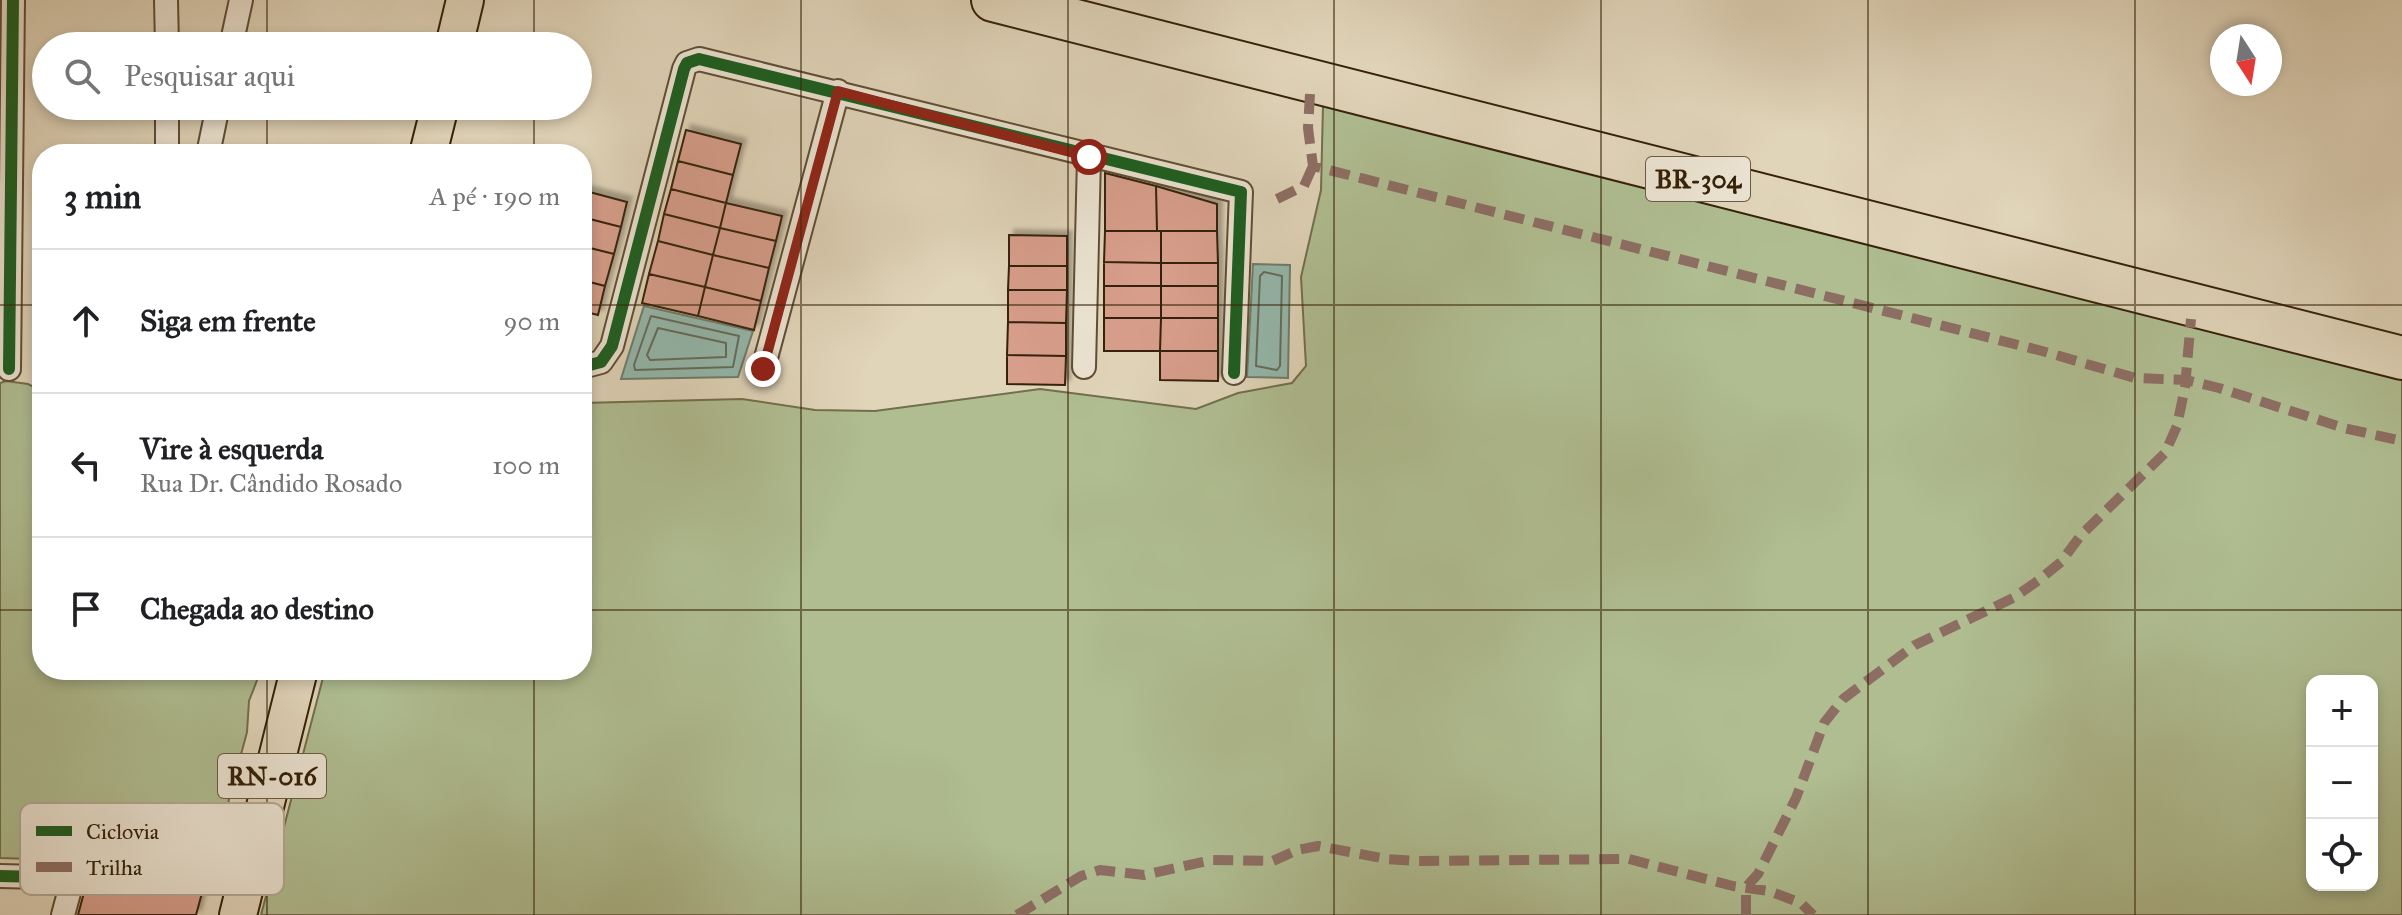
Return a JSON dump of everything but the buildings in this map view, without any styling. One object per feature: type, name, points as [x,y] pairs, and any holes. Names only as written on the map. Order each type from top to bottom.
[{"type":"highway","name":"BR-304","points":[[993,0],[2402,358]]},
{"type":"main road","points":[[457,32],[465,0]]},
{"type":"main road","points":[[430,144],[436,120]]},
{"type":"main road","name":"RN-016","points":[[266,803],[296,680]]},
{"type":"street","points":[[9,369],[13,0]]},
{"type":"street","points":[[166,0],[167,32]]},
{"type":"street","points":[[234,32],[241,0]]},
{"type":"street","points":[[592,364],[601,362],[612,346],[687,63],[699,59],[1241,192],[1234,373]]},
{"type":"street","points":[[763,369],[838,91]]},
{"type":"street","points":[[167,120],[167,144]]},
{"type":"street","points":[[210,144],[215,120]]},
{"type":"street","points":[[1084,367],[1089,157]]},
{"type":"street","points":[[0,876],[20,877]]},
{"type":"street","points":[[63,915],[68,895]]},
{"type":"street","points":[[217,895],[242,898]]},
{"type":"green space","points":[[1323,105],[2402,377],[2402,915],[261,915],[266,895],[284,895],[284,827],[322,680],[592,680],[592,403],[742,399],[815,410],[875,411],[1040,389],[1196,409],[1238,393],[1292,383],[1306,366],[1301,277],[1321,190]]},
{"type":"green space","points":[[6,381],[32,386],[32,680],[257,680],[249,701],[247,732],[228,803],[20,803],[20,859],[0,858],[0,383]]},
{"type":"water","points":[[1253,264],[1290,265],[1288,378],[1247,377]]},
{"type":"water","points":[[644,306],[753,331],[738,377],[621,379]]},
{"type":"marked path","points":[[1310,94],[1308,128],[1313,166],[2042,351],[2135,378],[2186,380],[2219,388],[2344,428],[2402,441]]},
{"type":"marked path","points":[[1277,199],[1304,186],[1313,166]]},
{"type":"marked path","points":[[1746,915],[1746,887],[1758,874],[1796,798],[1824,723],[1843,699],[1915,645],[2013,598],[2039,580],[2061,562],[2081,535],[2165,453],[2177,426],[2185,387],[2191,319]]},
{"type":"marked path","points":[[1017,915],[1081,876],[1100,870],[1144,875],[1212,860],[1273,861],[1297,850],[1318,846],[1387,859],[1419,861],[1629,859],[1733,886],[1769,891],[1801,903],[1813,915]]},
{"type":"cycle path","points":[[9,369],[13,0]]},
{"type":"cycle path","points":[[592,364],[601,362],[612,346],[684,69],[687,63],[699,59],[1241,192],[1234,373]]},
{"type":"cycle path","points":[[0,876],[20,876]]},
{"type":"route","points":[[763,369],[838,91],[1089,157]]}]
